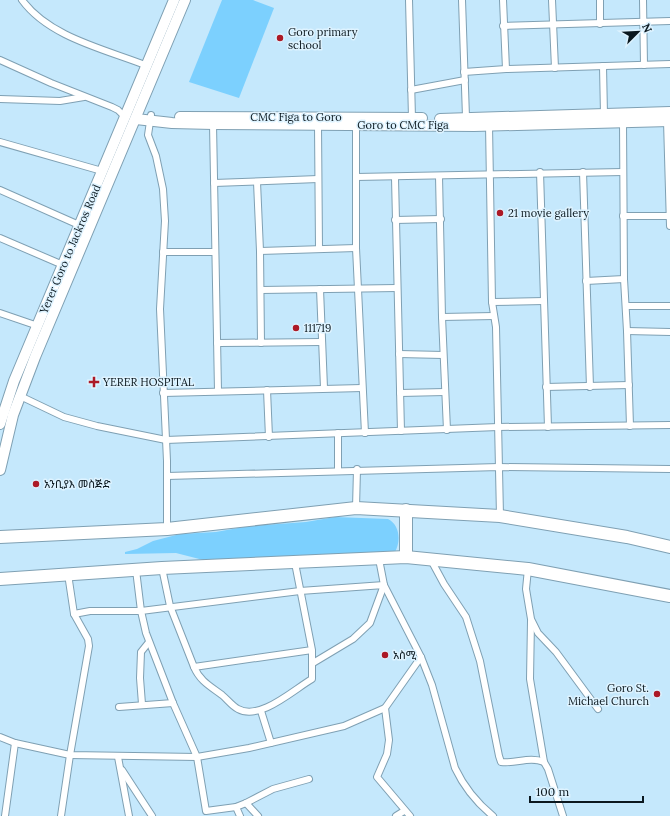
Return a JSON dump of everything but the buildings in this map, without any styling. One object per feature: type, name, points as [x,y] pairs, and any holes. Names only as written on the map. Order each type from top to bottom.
[{"type":"highway","points":[[0,537],[167,529],[356,508],[500,516],[627,537],[670,547]]},
{"type":"highway","points":[[406,510],[406,557]]},
{"type":"highway","points":[[0,579],[162,568],[406,557],[528,569],[670,596]]},
{"type":"main road","name":"Yerer Goro to Jackros Road","points":[[0,424],[2,412],[14,381],[102,171],[123,112],[174,0]]},
{"type":"main road","points":[[0,470],[8,432],[20,396],[185,0]]},
{"type":"main road","name":"CMC Figa to Goro","points":[[137,116],[150,118],[466,118],[604,115],[669,118]]},
{"type":"main road","name":"Goro to CMC Figa","points":[[150,118],[212,124],[489,126],[623,122],[669,118]]},
{"type":"street","points":[[22,0],[41,21],[55,31],[145,65]]},
{"type":"street","points":[[409,0],[412,118]]},
{"type":"street","points":[[462,0],[466,118]]},
{"type":"street","points":[[503,0],[506,69]]},
{"type":"street","points":[[552,0],[555,68]]},
{"type":"street","points":[[600,0],[600,24]]},
{"type":"street","points":[[644,0],[644,65]]},
{"type":"street","points":[[503,26],[670,21]]},
{"type":"street","points":[[0,60],[123,112]]},
{"type":"street","points":[[464,72],[506,69],[670,64]]},
{"type":"street","points":[[603,66],[604,115]]},
{"type":"street","points":[[411,90],[465,80]]},
{"type":"street","points":[[0,99],[60,101],[85,97]]},
{"type":"street","points":[[150,118],[148,135],[156,156],[163,189],[165,221],[160,309],[166,440],[167,529]]},
{"type":"street","points":[[669,118],[670,226]]},
{"type":"street","points":[[623,122],[624,279],[630,426]]},
{"type":"street","points":[[212,124],[218,390]]},
{"type":"street","points":[[318,125],[319,249]]},
{"type":"street","points":[[356,125],[356,248],[365,433]]},
{"type":"street","points":[[489,126],[492,302],[496,327],[500,516]]},
{"type":"street","points":[[0,142],[102,171]]},
{"type":"street","points":[[540,172],[548,427]]},
{"type":"street","points":[[584,172],[590,387]]},
{"type":"street","points":[[356,177],[395,178],[490,173],[623,172]]},
{"type":"street","points":[[439,176],[443,355],[447,430]]},
{"type":"street","points":[[395,178],[401,431]]},
{"type":"street","points":[[214,183],[318,179]]},
{"type":"street","points":[[257,182],[260,251],[261,343]]},
{"type":"street","points":[[0,190],[79,225]]},
{"type":"street","points":[[623,216],[670,216]]},
{"type":"street","points":[[395,220],[441,219]]},
{"type":"street","points":[[0,238],[63,265]]},
{"type":"street","points":[[260,251],[356,248]]},
{"type":"street","points":[[164,252],[215,252]]},
{"type":"street","points":[[586,281],[624,279]]},
{"type":"street","points":[[260,290],[397,288]]},
{"type":"street","points":[[320,289],[324,388]]},
{"type":"street","points":[[492,302],[544,300]]},
{"type":"street","points":[[626,306],[670,306]]},
{"type":"street","points":[[0,313],[38,326]]},
{"type":"street","points":[[442,317],[494,316]]},
{"type":"street","points":[[627,331],[670,332]]},
{"type":"street","points":[[217,343],[321,342]]},
{"type":"street","points":[[399,354],[443,355]]},
{"type":"street","points":[[546,387],[629,385]]},
{"type":"street","points":[[163,393],[218,390],[362,388]]},
{"type":"street","points":[[267,390],[270,437]]},
{"type":"street","points":[[400,393],[445,392]]},
{"type":"street","points":[[20,396],[64,416],[97,426],[166,440],[498,427],[670,425]]},
{"type":"street","points":[[338,433],[338,470]]},
{"type":"street","points":[[167,476],[357,469],[499,467],[670,469]]},
{"type":"street","points":[[356,508],[357,469]]},
{"type":"street","points":[[379,559],[384,585],[421,657],[432,685],[455,768],[460,778],[481,807],[493,816]]},
{"type":"street","points":[[431,560],[444,584],[466,617],[480,661],[499,756],[502,762],[508,763],[523,759],[536,759],[544,762]]},
{"type":"street","points":[[162,568],[170,606],[198,677],[238,709],[250,713],[261,711],[312,679],[312,650],[296,563]]},
{"type":"street","points":[[528,569],[526,589],[531,620],[530,679],[544,762],[548,769],[563,816]]},
{"type":"street","points":[[136,570],[141,611],[149,642],[173,703],[197,757],[207,814],[236,807],[273,789],[309,779]]},
{"type":"street","points":[[61,816],[89,646],[88,639],[74,614],[68,574]]},
{"type":"street","points":[[74,614],[90,611],[141,611],[170,606],[300,591],[384,585]]},
{"type":"street","points":[[313,663],[333,652],[370,623],[384,585]]},
{"type":"street","points":[[531,620],[538,633],[556,652],[598,709]]},
{"type":"street","points":[[142,704],[140,678],[141,652],[149,642]]},
{"type":"street","points":[[194,667],[312,650]]},
{"type":"street","points":[[0,737],[16,743],[70,755],[118,757],[197,757],[271,743],[344,726],[385,708],[421,657]]},
{"type":"street","points":[[119,707],[142,704],[173,703]]},
{"type":"street","points":[[385,708],[389,740],[387,754],[377,777],[410,816]]},
{"type":"street","points":[[261,711],[271,743]]},
{"type":"street","points":[[4,816],[6,795],[16,743]]},
{"type":"street","points":[[118,757],[129,816]]},
{"type":"street","points":[[120,767],[152,816]]},
{"type":"street","points":[[246,803],[258,816]]},
{"type":"street","points":[[236,807],[240,816]]},
{"type":"street","points":[[396,816],[404,810]]},
{"type":"shaded area","points":[[222,0],[253,0],[274,8],[239,98],[189,82]]},
{"type":"shaded area","points":[[335,517],[388,519],[395,525],[399,538],[395,552],[215,563],[176,553],[125,554],[125,552],[137,549],[153,541],[180,534],[216,532],[249,526],[306,522]]},
{"type":"place","name":"Goro primary school","points":[[280,38]]},
{"type":"place","name":"21 movie gallery","points":[[500,213]]},
{"type":"place","name":"111719","points":[[296,328]]},
{"type":"place","name":"YERER HOSPITAL","points":[[94,382]]},
{"type":"place","name":"አንቢያእ መስጅድ","points":[[36,484]]},
{"type":"place","name":"አስሚ","points":[[385,655]]},
{"type":"place","name":"Goro St. Michael Church","points":[[657,694]]}]
